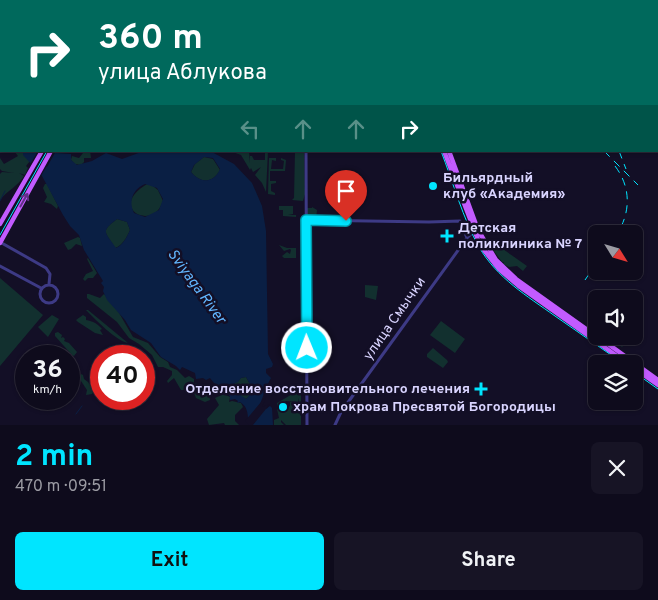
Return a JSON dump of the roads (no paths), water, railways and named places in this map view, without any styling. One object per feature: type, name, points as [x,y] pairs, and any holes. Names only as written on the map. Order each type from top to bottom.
[{"type":"main road","points":[[0,224],[41,152]]},
{"type":"main road","points":[[0,242],[50,152]]},
{"type":"main road","points":[[444,152],[476,230]]},
{"type":"main road","points":[[449,152],[480,245],[492,261],[519,284],[588,332]]},
{"type":"main road","points":[[605,345],[617,355]]},
{"type":"main road","points":[[606,345],[658,380]]},
{"type":"main road","points":[[643,374],[658,385]]},
{"type":"street","points":[[306,152],[307,425]]},
{"type":"street","points":[[306,220],[460,221],[467,238]]},
{"type":"street","name":"улица Смычки","points":[[335,425],[341,412],[467,238],[476,230]]},
{"type":"street","points":[[0,242],[46,268],[50,274],[49,284]]},
{"type":"street","points":[[0,266],[41,288]]},
{"type":"street","points":[[49,284],[58,291],[58,297],[49,303],[42,300],[39,295],[41,288],[49,284]]},
{"type":"water","name":"Sviyaga River","points":[[23,152],[36,152],[47,167],[55,153],[71,154],[71,160],[77,165],[92,161],[106,153],[122,159],[141,152],[212,152],[234,164],[252,183],[262,206],[266,231],[268,354],[273,364],[272,367],[266,369],[266,373],[271,378],[258,409],[266,409],[270,406],[272,408],[273,425],[252,425],[248,420],[246,408],[240,402],[237,403],[238,401],[235,399],[230,400],[230,396],[218,388],[218,385],[210,378],[206,380],[203,378],[196,379],[195,373],[182,367],[180,370],[161,357],[155,349],[155,345],[131,330],[125,320],[107,300],[101,283],[103,281],[84,250],[79,235],[63,215],[42,176],[23,155]],"holes":[[[204,157],[213,158],[220,169],[211,179],[199,179],[191,172],[194,165]],[[145,184],[157,188],[163,199],[159,210],[145,217],[134,213],[132,200],[137,189]],[[117,219],[127,222],[130,230],[123,243],[116,248],[109,239],[106,230]],[[246,377],[252,388],[246,399],[236,392],[233,384]]]},
{"type":"waterway","points":[[0,201],[5,191]]},
{"type":"waterway","points":[[76,414],[82,406]]},
{"type":"tram line","points":[[0,235],[46,152]]},
{"type":"tram line","points":[[441,152],[473,236],[486,258],[523,294],[611,355]]},
{"type":"tram line","points":[[643,378],[658,389]]},
{"type":"railway","points":[[605,152],[638,185]]},
{"type":"railway","points":[[619,152],[626,169]]},
{"type":"railway","points":[[615,166],[624,182],[626,191],[627,208],[622,225]]},
{"type":"railway","points":[[585,280],[588,276]]},
{"type":"place","name":"Бильярдный клуб «Академия»","points":[[433,186]]},
{"type":"place","name":"Детская поликлиника № 7","points":[[447,236]]},
{"type":"place","name":"Отделение восстановительного лечения","points":[[481,389]]},
{"type":"place","name":"храм Покрова Пресвятой Богородицы","points":[[283,407]]}]
